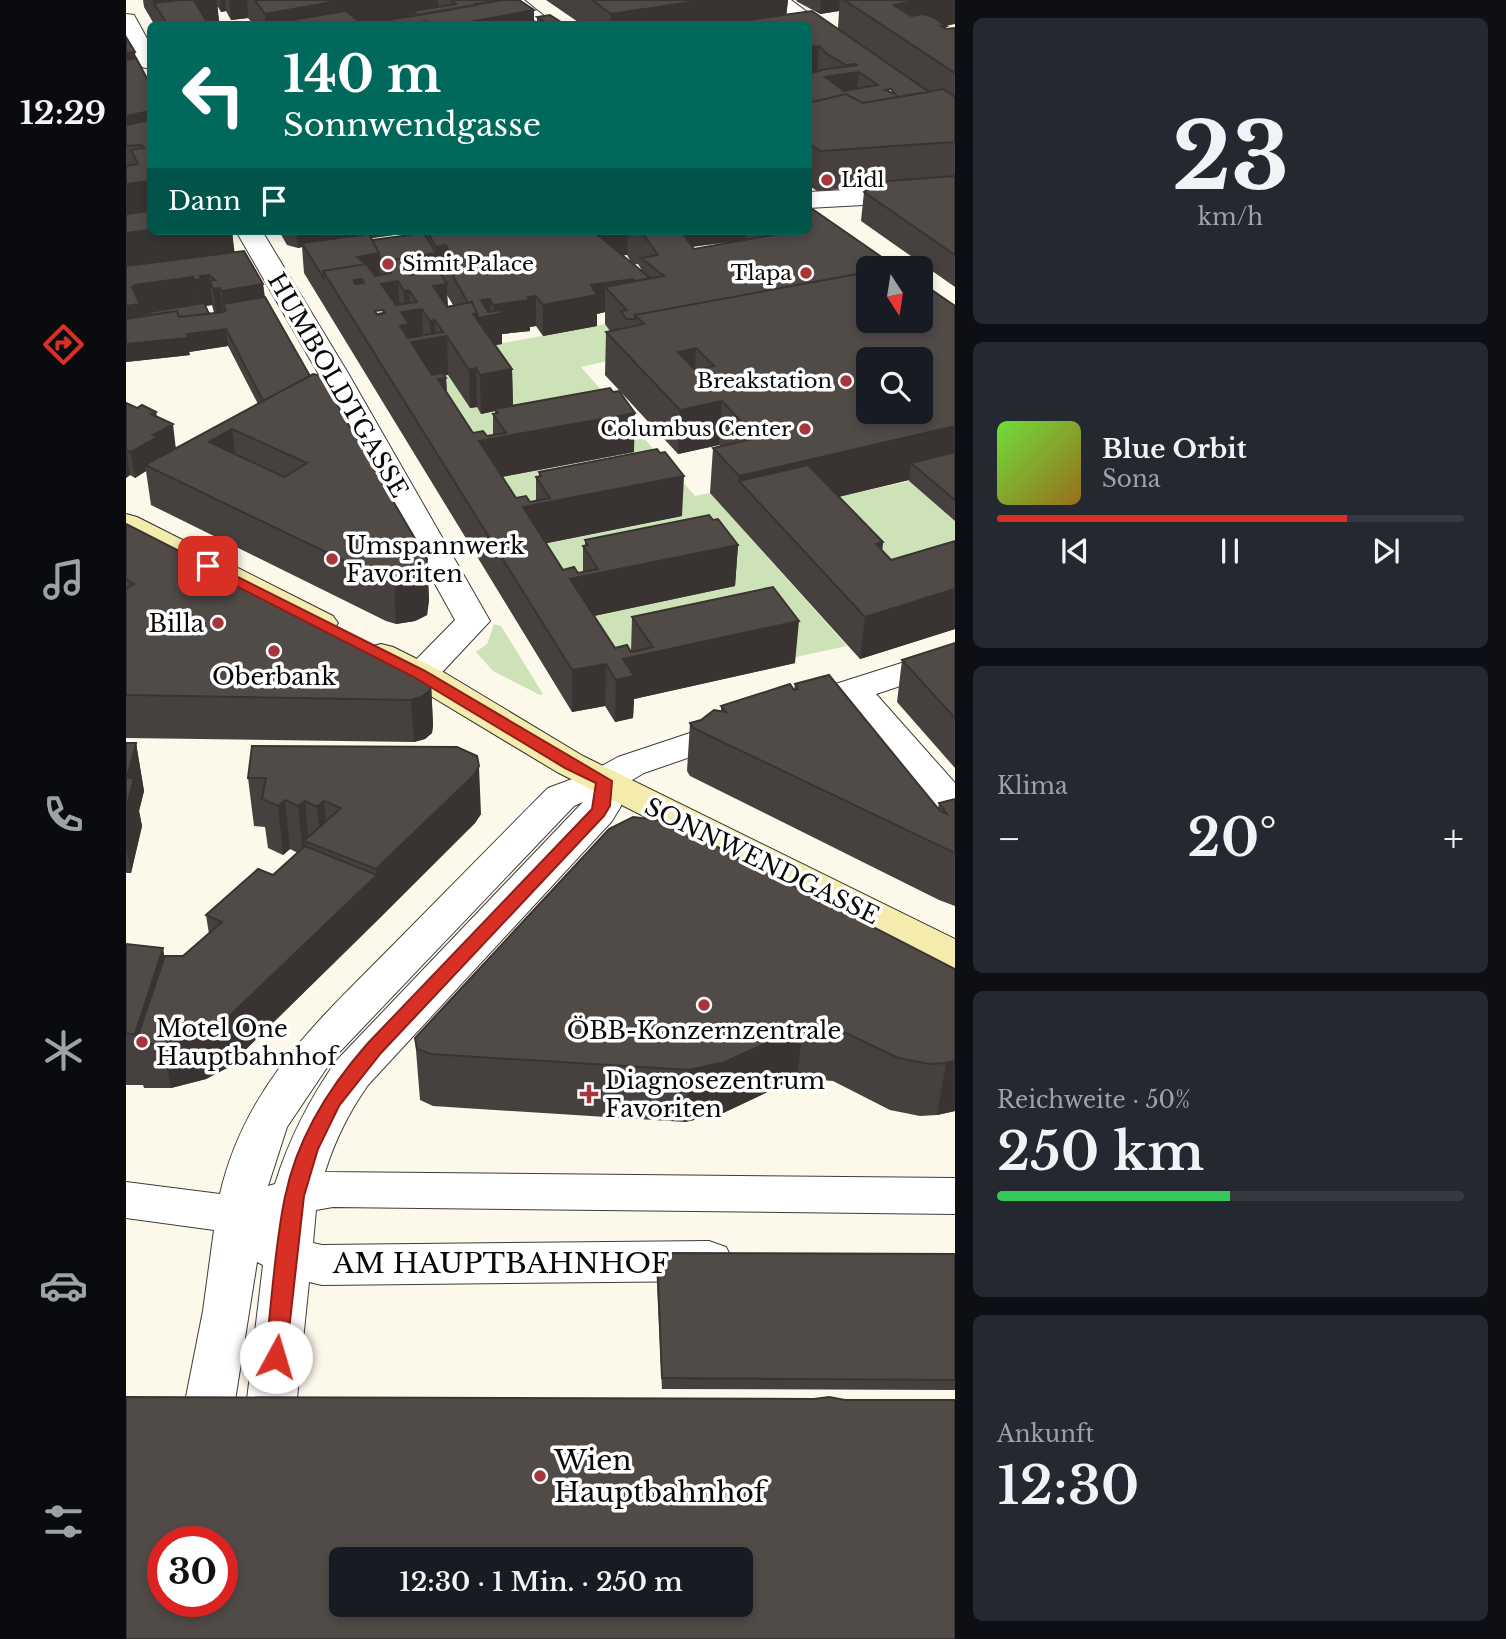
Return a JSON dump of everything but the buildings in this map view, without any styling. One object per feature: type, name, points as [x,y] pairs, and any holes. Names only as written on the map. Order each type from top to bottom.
[{"type":"main road","name":"SONNWENDGASSE","points":[[126,524],[420,674],[570,764],[955,957]]},
{"type":"street","points":[[126,2],[137,0]]},
{"type":"street","points":[[510,0],[537,21]]},
{"type":"street","points":[[777,0],[804,21]]},
{"type":"street","points":[[126,20],[147,57]]},
{"type":"street","points":[[812,26],[840,22]]},
{"type":"street","points":[[812,27],[859,58]]},
{"type":"street","points":[[812,211],[955,192]]},
{"type":"street","name":"HUMBOLDTGASSE","points":[[251,235],[473,621],[420,674]]},
{"type":"street","points":[[209,1407],[228,1298],[238,1215],[260,1137],[286,1091],[317,1049],[561,797],[604,781],[631,765],[955,656]]},
{"type":"street","points":[[852,689],[955,807]]},
{"type":"street","points":[[271,1408],[295,1196],[316,1130],[352,1073],[598,812],[602,806],[604,781]]},
{"type":"street","points":[[126,1200],[238,1215],[295,1196],[333,1189],[955,1196]]},
{"type":"street","name":"AM HAUPTBAHNHOF","points":[[238,1215],[262,1240],[289,1258],[322,1265],[746,1261]]},
{"type":"green space","points":[[605,324],[626,348],[625,357],[581,367],[695,496],[710,493],[847,646],[791,658],[631,659],[570,621],[735,585],[585,581],[523,548],[681,515],[539,512],[480,481],[633,452],[494,453],[413,381],[448,375],[470,408],[477,348]]},
{"type":"green space","points":[[909,481],[955,521],[955,580],[886,601],[804,505]]},
{"type":"green space","points":[[494,624],[501,626],[543,694],[540,695],[493,671],[476,652],[487,644]]},
{"type":"place","name":"Lidl","points":[[827,180]]},
{"type":"place","name":"Simit Palace","points":[[388,264]]},
{"type":"place","name":"Tlapa","points":[[806,273]]},
{"type":"place","name":"Breakstation","points":[[846,381]]},
{"type":"place","name":"Columbus Center","points":[[805,429]]},
{"type":"place","name":"Umspannwerk Favoriten","points":[[332,559]]},
{"type":"place","name":"Billa","points":[[218,623]]},
{"type":"place","name":"Oberbank","points":[[274,651]]},
{"type":"place","name":"ÖBB-Konzernzentrale","points":[[704,1005]]},
{"type":"place","name":"Motel One Hauptbahnhof","points":[[142,1042]]},
{"type":"place","name":"Diagnosezentrum Favoriten","points":[[589,1094]]},
{"type":"place","name":"Wien Hauptbahnhof","points":[[540,1476]]},
{"type":"route","points":[[208,566],[420,674],[570,764],[604,781],[602,806],[588,824],[375,1048],[352,1073],[331,1103],[316,1130],[295,1196],[276,1357]]}]
